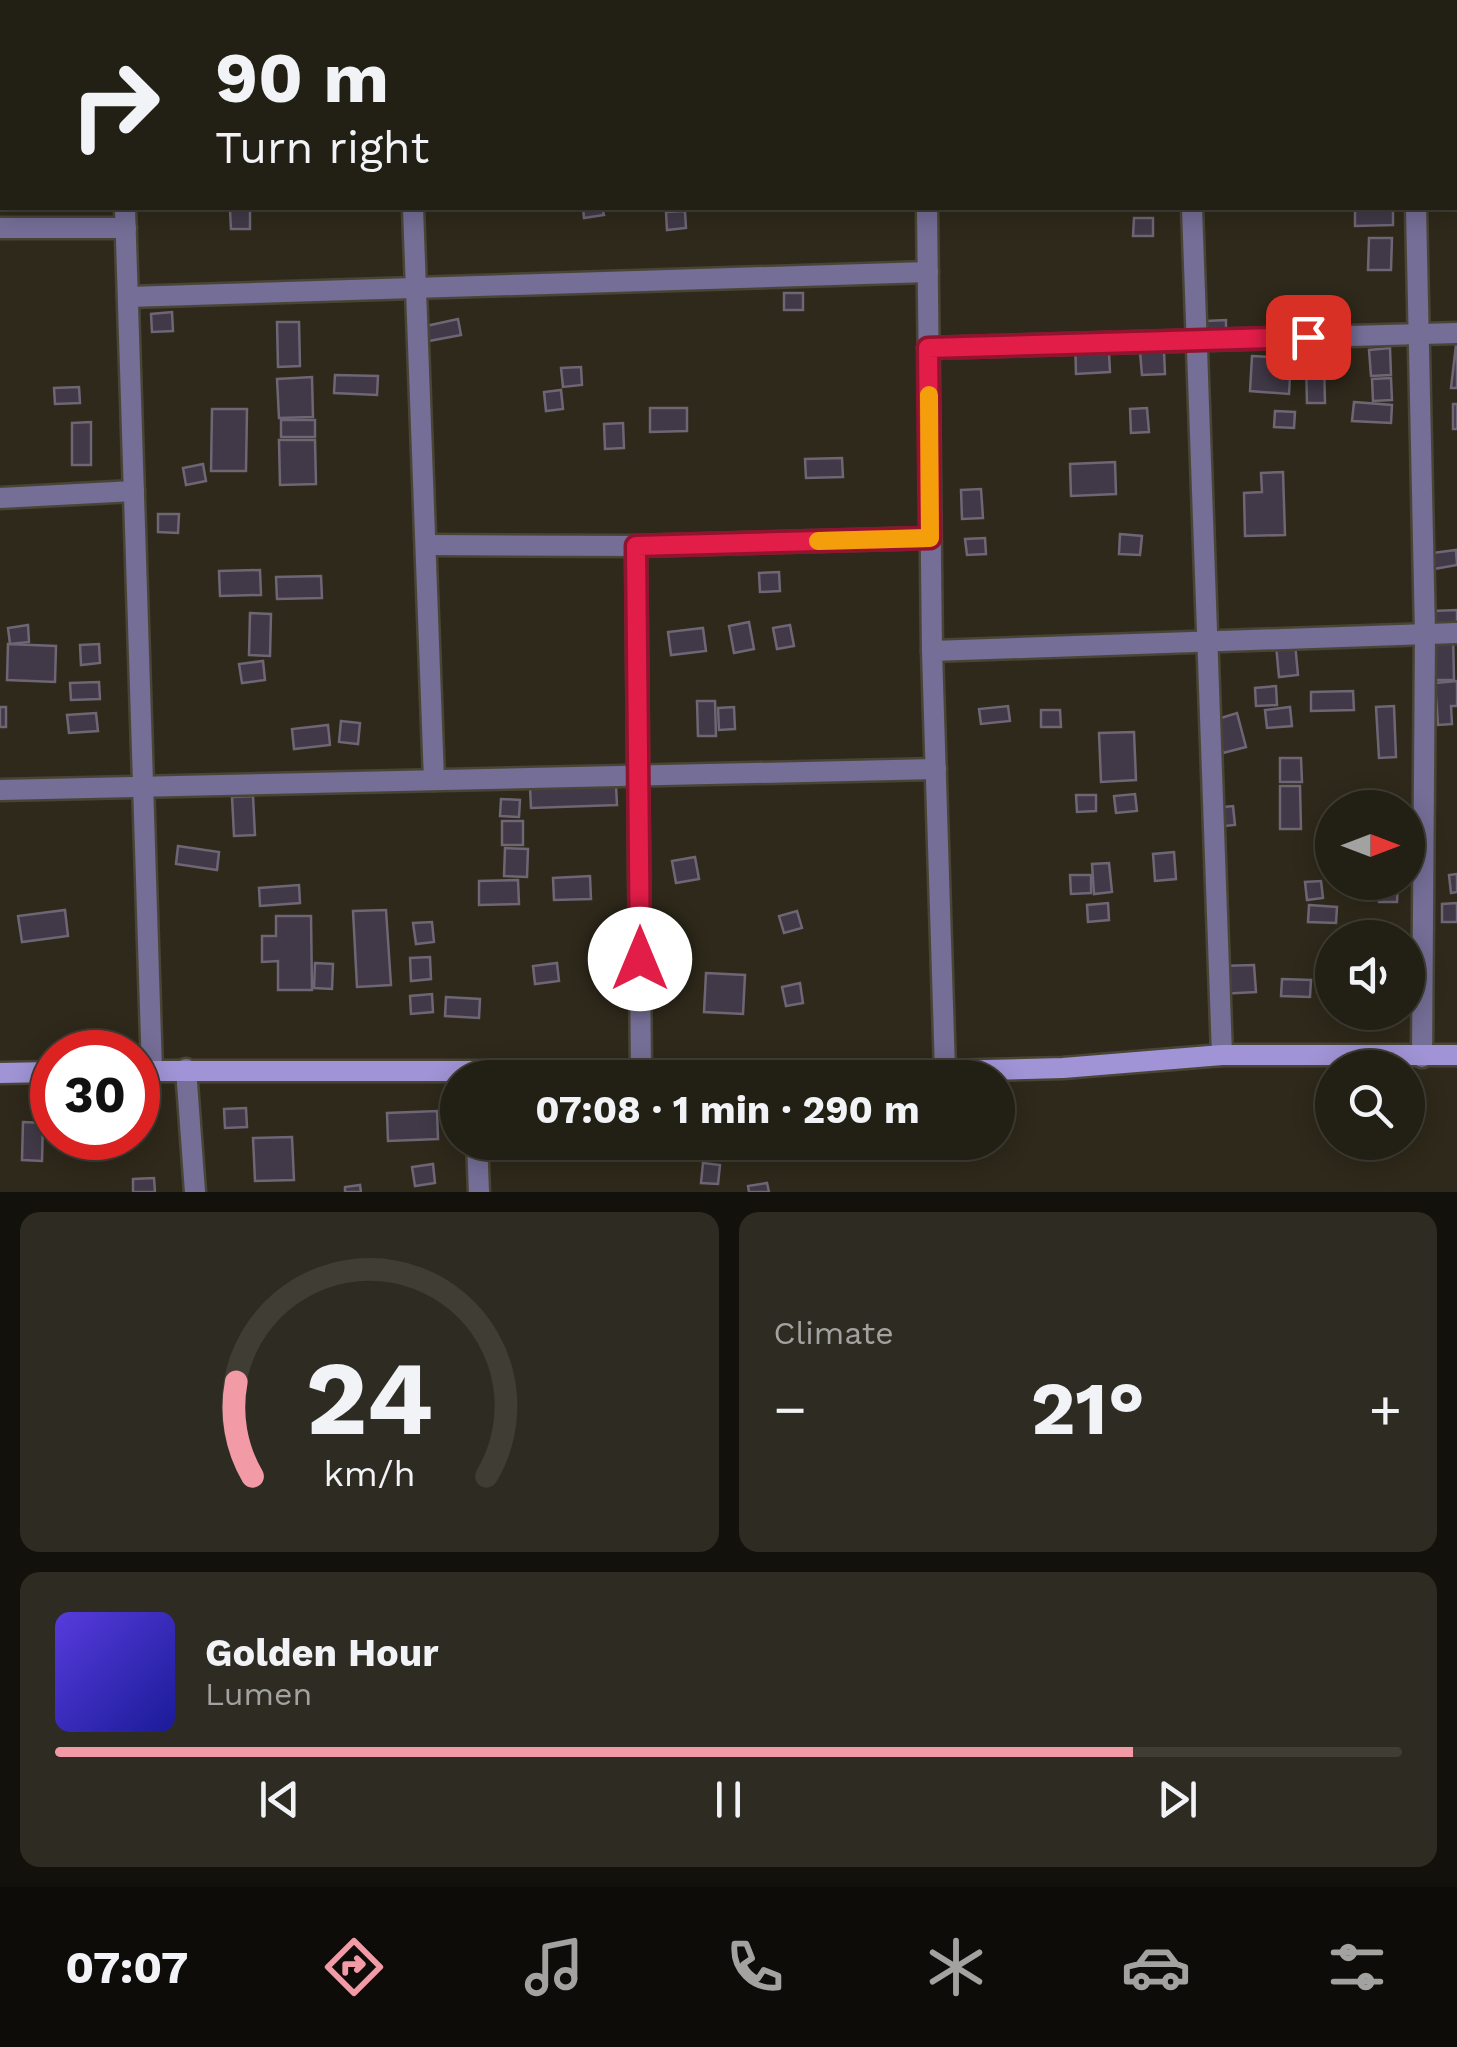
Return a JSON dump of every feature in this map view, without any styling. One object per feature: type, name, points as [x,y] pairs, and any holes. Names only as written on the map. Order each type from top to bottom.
[{"type":"main road","points":[[1425,1056],[1457,1054]]},
{"type":"main road","points":[[1015,1069],[1222,1055],[1315,1055]]},
{"type":"main road","points":[[160,1070],[440,1073]]},
{"type":"main road","points":[[0,1073],[30,1072]]},
{"type":"street","points":[[413,210],[434,780]]},
{"type":"street","points":[[927,210],[932,651],[945,1060]]},
{"type":"street","points":[[1192,210],[1222,1055]]},
{"type":"street","points":[[1416,210],[1425,634],[1422,1050]]},
{"type":"street","points":[[0,228],[126,218],[143,787],[145,1030]]},
{"type":"street","points":[[128,297],[928,272]]},
{"type":"street","points":[[928,348],[1457,333]]},
{"type":"street","points":[[0,498],[134,491]]},
{"type":"street","points":[[426,545],[636,546],[930,538]]},
{"type":"street","points":[[636,546],[641,1060]]},
{"type":"street","points":[[932,651],[1457,633]]},
{"type":"street","points":[[0,790],[936,769]]},
{"type":"street","points":[[186,1069],[194,1192]]},
{"type":"street","points":[[477,1160],[478,1192]]},
{"type":"building","points":[[230,210],[250,210],[250,229],[231,229]]},
{"type":"building","points":[[583,210],[603,210],[604,215],[584,218]]},
{"type":"building","points":[[1355,210],[1393,210],[1393,225],[1355,226]]},
{"type":"building","points":[[685,211],[686,228],[667,230],[666,212]]},
{"type":"building","points":[[1134,218],[1153,218],[1153,236],[1133,236]]},
{"type":"building","points":[[1369,238],[1392,238],[1391,270],[1368,270]]},
{"type":"building","points":[[784,293],[803,293],[803,310],[784,310]]},
{"type":"building","points":[[172,312],[173,331],[152,332],[151,314]]},
{"type":"building","points":[[458,319],[461,335],[429,341],[426,326]]},
{"type":"building","points":[[1226,320],[1226,340],[1206,340],[1206,321]]},
{"type":"building","points":[[277,322],[299,322],[300,366],[278,367]]},
{"type":"building","points":[[1108,334],[1110,372],[1076,374],[1075,335]]},
{"type":"building","points":[[1456,345],[1457,388],[1451,388]]},
{"type":"building","points":[[1390,348],[1391,375],[1371,376],[1369,350]]},
{"type":"building","points":[[1164,351],[1165,374],[1142,375],[1140,352]]},
{"type":"building","points":[[1252,356],[1291,358],[1289,394],[1250,391]]},
{"type":"building","points":[[1324,361],[1325,403],[1307,403],[1306,362]]},
{"type":"building","points":[[581,367],[582,385],[563,387],[561,368]]},
{"type":"building","points":[[335,375],[378,376],[377,395],[334,393]]},
{"type":"building","points":[[312,377],[313,417],[279,418],[277,379]]},
{"type":"building","points":[[1391,378],[1392,400],[1373,401],[1372,379]]},
{"type":"building","points":[[79,387],[80,403],[55,404],[54,388]]},
{"type":"building","points":[[561,390],[563,409],[546,411],[544,392]]},
{"type":"building","points":[[1354,402],[1392,405],[1391,423],[1352,421]]},
{"type":"building","points":[[1453,404],[1457,404],[1457,429],[1453,429]]},
{"type":"building","points":[[650,408],[687,408],[687,431],[650,432]]},
{"type":"building","points":[[1147,408],[1149,432],[1131,433],[1130,409]]},
{"type":"building","points":[[212,409],[247,409],[246,471],[211,471]]},
{"type":"building","points":[[1275,411],[1295,412],[1294,428],[1274,427]]},
{"type":"building","points":[[281,420],[315,420],[315,437],[281,437]]},
{"type":"building","points":[[91,422],[91,465],[72,465],[72,423]]},
{"type":"building","points":[[623,423],[624,448],[605,449],[604,424]]},
{"type":"building","points":[[279,440],[315,440],[316,484],[280,485]]},
{"type":"building","points":[[842,458],[843,477],[806,478],[805,459]]},
{"type":"building","points":[[1115,462],[1116,494],[1071,496],[1070,464]]},
{"type":"building","points":[[203,464],[206,481],[186,485],[183,468]]},
{"type":"building","points":[[1283,472],[1285,535],[1245,536],[1244,493],[1262,492],[1261,473]]},
{"type":"building","points":[[981,489],[983,518],[962,519],[961,490]]},
{"type":"building","points":[[158,514],[179,514],[178,533],[158,532]]},
{"type":"building","points":[[1120,534],[1142,536],[1140,555],[1119,554]]},
{"type":"building","points":[[985,538],[986,554],[967,555],[965,539]]},
{"type":"building","points":[[1456,550],[1457,565],[1434,569],[1432,553]]},
{"type":"building","points":[[260,570],[261,595],[220,596],[219,571]]},
{"type":"building","points":[[779,572],[780,591],[760,592],[759,573]]},
{"type":"building","points":[[321,576],[322,598],[277,599],[276,577]]},
{"type":"building","points":[[1457,610],[1457,632],[1453,632],[1454,680],[1435,680],[1433,611]]},
{"type":"building","points":[[250,613],[271,614],[270,656],[249,655]]},
{"type":"building","points":[[749,622],[754,649],[734,653],[729,626]]},
{"type":"building","points":[[28,625],[29,642],[10,644],[8,628]]},
{"type":"building","points":[[790,625],[794,646],[777,649],[773,628]]},
{"type":"building","points":[[703,628],[706,651],[671,655],[668,632]]},
{"type":"building","points":[[1295,643],[1298,675],[1279,677],[1276,645]]},
{"type":"building","points":[[8,644],[56,646],[55,682],[7,680]]},
{"type":"building","points":[[99,644],[100,663],[81,665],[80,645]]},
{"type":"building","points":[[263,661],[265,680],[242,683],[239,664]]},
{"type":"building","points":[[1457,681],[1457,706],[1451,706],[1452,724],[1438,725],[1435,683]]},
{"type":"building","points":[[99,682],[100,699],[71,700],[70,683]]},
{"type":"building","points":[[1276,686],[1277,705],[1256,706],[1255,688]]},
{"type":"building","points":[[1353,691],[1354,710],[1311,711],[1311,692]]},
{"type":"building","points":[[697,701],[715,701],[716,736],[698,736]]},
{"type":"building","points":[[1008,706],[1010,721],[981,724],[979,709]]},
{"type":"building","points":[[1394,706],[1396,757],[1379,758],[1376,707]]},
{"type":"building","points":[[0,707],[6,707],[6,727],[0,727]]},
{"type":"building","points":[[734,707],[735,729],[719,730],[718,708]]},
{"type":"building","points":[[1290,707],[1292,726],[1267,728],[1265,710]]},
{"type":"building","points":[[1041,710],[1060,710],[1061,727],[1041,727]]},
{"type":"building","points":[[96,713],[98,731],[69,733],[67,715]]},
{"type":"building","points":[[1237,713],[1246,747],[1223,753],[1214,720]]},
{"type":"building","points":[[341,721],[360,723],[358,744],[339,742]]},
{"type":"building","points":[[328,725],[330,745],[294,749],[292,729]]},
{"type":"building","points":[[1134,732],[1136,780],[1101,782],[1099,733]]},
{"type":"building","points":[[1280,758],[1301,758],[1302,782],[1280,782]]},
{"type":"building","points":[[616,785],[617,805],[531,808],[530,787]]},
{"type":"building","points":[[1280,786],[1300,786],[1301,829],[1280,829]]},
{"type":"building","points":[[1135,794],[1137,811],[1116,813],[1114,796]]},
{"type":"building","points":[[1076,795],[1096,795],[1096,811],[1077,812]]},
{"type":"building","points":[[253,796],[255,835],[234,836],[232,797]]},
{"type":"building","points":[[501,799],[520,800],[519,817],[500,816]]},
{"type":"building","points":[[1233,806],[1235,825],[1214,827],[1213,808]]},
{"type":"building","points":[[502,821],[523,821],[523,845],[502,845]]},
{"type":"building","points":[[178,846],[219,852],[217,870],[176,864]]},
{"type":"building","points":[[505,848],[528,849],[527,877],[504,876]]},
{"type":"building","points":[[1174,852],[1176,879],[1155,881],[1153,854]]},
{"type":"building","points":[[695,857],[699,879],[676,883],[672,861]]},
{"type":"building","points":[[1109,863],[1112,892],[1094,894],[1092,864]]},
{"type":"building","points":[[1457,874],[1457,892],[1451,893],[1449,875]]},
{"type":"building","points":[[1070,875],[1091,875],[1091,893],[1071,894]]},
{"type":"building","points":[[590,876],[591,899],[554,900],[553,878]]},
{"type":"building","points":[[518,880],[519,904],[479,905],[479,881]]},
{"type":"building","points":[[1315,881],[1315,899],[1307,900],[1305,882]]},
{"type":"building","points":[[299,885],[300,903],[260,906],[259,888]]},
{"type":"building","points":[[1108,903],[1109,920],[1088,922],[1087,905]]},
{"type":"building","points":[[1457,903],[1457,922],[1442,922],[1442,904]]},
{"type":"building","points":[[1309,905],[1337,907],[1336,920],[1308,922]]},
{"type":"building","points":[[65,910],[68,936],[22,942],[18,916]]},
{"type":"building","points":[[386,910],[391,985],[357,987],[353,911]]},
{"type":"building","points":[[797,911],[802,928],[784,933],[779,916]]},
{"type":"building","points":[[276,916],[311,916],[312,990],[278,990],[278,961],[262,962],[262,936],[276,936]]},
{"type":"building","points":[[432,922],[434,942],[416,944],[413,923]]},
{"type":"building","points":[[430,957],[431,979],[411,981],[410,958]]},
{"type":"building","points":[[315,963],[333,964],[332,989],[314,988]]},
{"type":"building","points":[[557,963],[559,981],[535,984],[533,966]]},
{"type":"building","points":[[1254,965],[1256,992],[1220,994],[1219,966]]},
{"type":"building","points":[[706,973],[745,975],[743,1014],[704,1012]]},
{"type":"building","points":[[1282,979],[1311,980],[1310,997],[1281,996]]},
{"type":"building","points":[[800,983],[803,1003],[786,1006],[782,987]]},
{"type":"building","points":[[432,994],[433,1012],[411,1014],[410,996]]},
{"type":"building","points":[[446,997],[480,999],[479,1018],[445,1016]]},
{"type":"building","points":[[246,1108],[247,1127],[225,1128],[224,1109]]},
{"type":"building","points":[[437,1111],[438,1139],[388,1141],[387,1113]]},
{"type":"building","points":[[23,1122],[30,1122],[30,1160],[42,1161],[22,1160]]},
{"type":"building","points":[[292,1137],[294,1180],[255,1181],[253,1138]]},
{"type":"building","points":[[703,1163],[720,1165],[718,1184],[701,1183]]},
{"type":"building","points":[[433,1164],[435,1183],[415,1186],[412,1167]]},
{"type":"building","points":[[154,1178],[155,1192],[133,1192],[133,1179]]},
{"type":"building","points":[[767,1183],[769,1192],[749,1192],[748,1186]]},
{"type":"building","points":[[360,1185],[361,1192],[345,1192],[345,1187]]},
{"type":"slow traffic","points":[[818,541],[930,538],[929,395]]},
{"type":"route","points":[[640,959],[636,546],[930,538],[928,348],[1308,337]]}]
